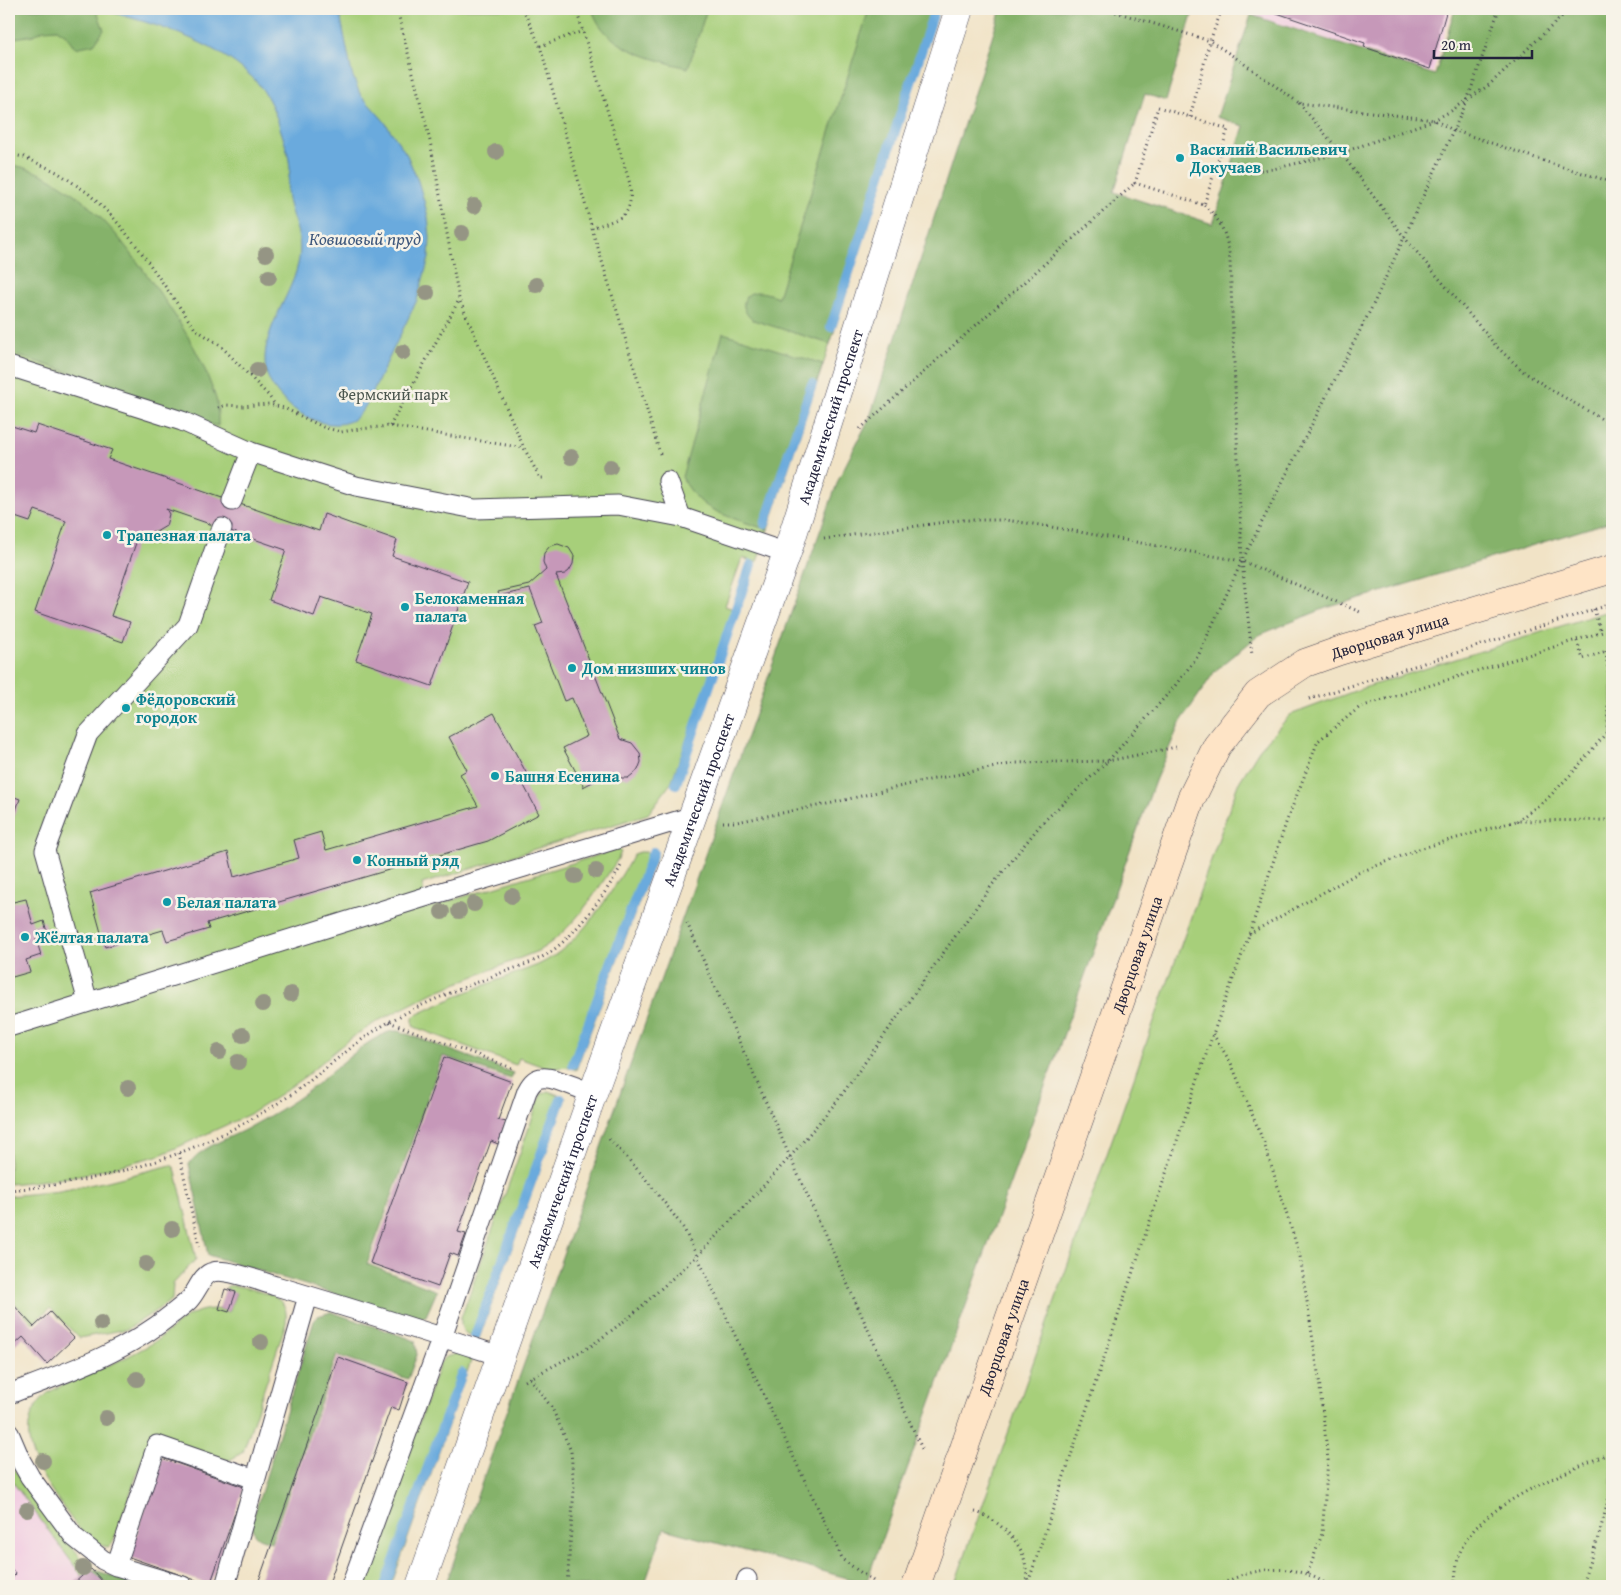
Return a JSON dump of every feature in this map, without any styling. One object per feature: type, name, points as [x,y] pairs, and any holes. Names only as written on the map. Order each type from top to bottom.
[{"type":"main road","name":"Дворцовая улица","points":[[916,1586],[1191,799],[1217,746],[1258,694],[1305,663],[1339,651],[1612,569]]},
{"type":"street","name":"Академический проспект","points":[[420,1586],[593,1093],[787,553],[959,9]]},
{"type":"lane","points":[[9,366],[182,421],[251,452],[356,486],[475,509],[618,504],[681,517],[787,553]]},
{"type":"lane","points":[[232,501],[251,452]]},
{"type":"lane","points":[[668,481],[681,517]]},
{"type":"lane","points":[[88,1002],[45,850],[88,734],[188,625],[222,528]]},
{"type":"lane","points":[[9,1026],[406,902],[693,816]]},
{"type":"lane","points":[[351,1586],[442,1337],[530,1085],[535,1080],[542,1078],[550,1079],[593,1093]]},
{"type":"lane","points":[[9,1394],[95,1360],[132,1341],[190,1300],[206,1276],[212,1272],[219,1271],[308,1296],[500,1356]]},
{"type":"lane","points":[[225,1586],[308,1296]]},
{"type":"lane","points":[[9,1433],[30,1477],[74,1537],[103,1560],[116,1566],[183,1586]]},
{"type":"lane","points":[[116,1566],[157,1445],[255,1479]]},
{"type":"path","points":[[397,9],[430,140],[460,299],[524,448],[540,478],[550,478]]},
{"type":"path","points":[[523,9],[540,46],[668,481]]},
{"type":"path","points":[[576,9],[630,184],[632,200],[629,210],[624,216],[592,228]]},
{"type":"path","points":[[1106,9],[1210,41],[1299,103],[1404,237],[1497,347],[1524,372],[1612,425]]},
{"type":"path","points":[[1190,117],[1210,41],[1222,9]]},
{"type":"path","points":[[517,1384],[531,1379],[591,1346],[632,1315],[697,1256],[790,1157],[838,1100],[992,884],[1042,823],[1108,761],[1174,687],[1198,656],[1242,561],[1373,305],[1467,101],[1499,9]]},
{"type":"path","points":[[1216,167],[1250,172],[1274,169],[1340,153],[1434,120],[1467,101],[1488,85],[1570,9]]},
{"type":"path","points":[[540,46],[583,31]]},
{"type":"path","points":[[1299,103],[1434,120],[1453,130],[1612,182]]},
{"type":"path","points":[[856,432],[1134,183],[1158,107],[1228,129],[1204,205]]},
{"type":"path","points":[[9,154],[24,157],[57,172],[88,193],[112,216],[139,249],[195,329],[220,345],[268,395],[276,406]]},
{"type":"path","points":[[1134,183],[1204,205],[1214,214],[1228,240],[1242,561],[1252,655]]},
{"type":"path","points":[[390,426],[460,299]]},
{"type":"path","points":[[182,421],[226,405],[269,404],[324,428],[341,432],[390,426],[524,448]]},
{"type":"path","points":[[823,539],[960,520],[1005,520],[1050,526],[1242,561],[1364,614]]},
{"type":"path","points":[[1308,700],[1612,604]]},
{"type":"path","points":[[1594,609],[1600,633]]},
{"type":"path","points":[[1028,1585],[1213,1034],[1249,935],[1286,823],[1318,741],[1360,707],[1612,630]]},
{"type":"path","points":[[1577,640],[1583,659],[1612,649]]},
{"type":"path","points":[[1606,651],[1609,679],[1607,732],[1612,753]]},
{"type":"path","points":[[1516,821],[1546,799],[1575,770],[1607,732]]},
{"type":"path","points":[[693,816],[713,822],[737,822],[832,803],[919,782],[1016,764],[1108,761],[1176,747]]},
{"type":"path","points":[[1249,935],[1358,873],[1419,848],[1516,821],[1612,820]]},
{"type":"path","points":[[9,1190],[91,1179],[153,1163],[225,1133],[306,1084],[353,1046],[389,1022],[433,1000],[526,964],[552,950],[579,925],[609,886],[637,832]]},
{"type":"path","points":[[685,918],[790,1157],[923,1451]]},
{"type":"path","points":[[389,1022],[514,1069]]},
{"type":"path","points":[[1213,1034],[1231,1063],[1264,1143],[1300,1256],[1320,1379],[1328,1460],[1322,1534],[1307,1575]]},
{"type":"path","points":[[608,1138],[663,1199],[684,1229],[843,1560],[876,1583]]},
{"type":"path","points":[[179,1153],[202,1257]]},
{"type":"path","points":[[524,1373],[531,1379],[552,1408],[571,1451],[574,1489],[567,1586]]},
{"type":"path","points":[[1454,1586],[1460,1552],[1474,1528],[1494,1510],[1534,1488],[1612,1452]]},
{"type":"path","points":[[1581,1586],[1599,1535],[1612,1486]]},
{"type":"path","points":[[967,1510],[984,1514],[1007,1531],[1022,1554],[1028,1585]]},
{"type":"path","points":[[1218,1586],[1233,1578],[1270,1569],[1289,1570],[1307,1575],[1329,1586]]},
{"type":"shaded area","points":[[1235,9],[1452,9],[1433,73]]},
{"type":"shaded area","points":[[9,1477],[82,1576],[91,1569],[108,1586],[9,1586]]},
{"type":"green space","name":"Фермский парк","points":[[9,9],[939,9],[757,562],[742,558],[725,606],[733,609],[671,783],[648,814],[422,884],[427,908],[618,849],[621,852],[618,859],[583,910],[562,933],[538,951],[435,992],[378,1021],[347,1041],[307,1075],[250,1114],[160,1155],[95,1172],[58,1179],[9,1184]]},
{"type":"green space","points":[[9,9],[96,9],[104,30],[94,44],[75,48],[66,35],[57,29],[44,30],[33,35],[9,39]]},
{"type":"green space","points":[[592,9],[707,9],[688,68],[645,56],[618,43],[598,23]]},
{"type":"green space","points":[[869,9],[939,9],[830,344],[753,320],[746,312],[744,303],[745,298],[752,293],[763,292],[778,297]]},
{"type":"green space","points":[[1001,9],[1194,9],[1166,101],[1145,94],[1114,192],[1213,224],[1244,126],[1217,117],[1251,15],[1435,75],[1455,9],[1612,9],[1612,521],[1326,608],[1259,635],[1215,671],[1180,723],[1155,781],[866,1583],[664,1529],[644,1586],[445,1586],[839,478],[870,417]]},
{"type":"green space","points":[[9,164],[34,171],[56,182],[77,196],[96,213],[129,251],[174,314],[201,360],[217,401],[218,426],[91,379],[9,353]]},
{"type":"green space","points":[[723,333],[823,364],[768,530],[711,509],[698,499],[682,477]]},
{"type":"green space","points":[[1612,610],[1612,1586],[954,1586],[1238,784],[1259,750],[1290,715],[1360,689]]},
{"type":"green space","points":[[646,852],[656,857],[576,1070],[568,1067],[549,1069],[519,1058],[516,1065],[413,1026],[413,1017],[418,1014],[464,993],[538,965],[568,945],[594,917],[634,854]]},
{"type":"green space","points":[[392,1031],[399,1031],[513,1073],[511,1079],[443,1056],[367,1264],[437,1291],[426,1316],[413,1318],[208,1255],[189,1164],[209,1147],[250,1127],[294,1101],[371,1041]]},
{"type":"green space","points":[[548,1091],[566,1098],[479,1339],[463,1330],[461,1318],[541,1094]]},
{"type":"green space","points":[[171,1165],[176,1172],[196,1259],[173,1284],[172,1300],[128,1329],[79,1338],[50,1308],[33,1323],[9,1297],[9,1196],[60,1191]]},
{"type":"green space","points":[[228,1286],[248,1288],[274,1297],[283,1304],[286,1314],[286,1323],[243,1452],[230,1460],[220,1460],[151,1435],[113,1542],[108,1547],[100,1545],[82,1532],[45,1480],[31,1450],[30,1420],[37,1406],[49,1392],[144,1348],[188,1316],[203,1310],[212,1309],[229,1312],[236,1293],[225,1289]]},
{"type":"green space","points":[[331,1312],[415,1341],[417,1355],[408,1379],[337,1355],[271,1542],[255,1534],[252,1522],[314,1321],[318,1316]]},
{"type":"green space","points":[[459,1353],[472,1358],[391,1586],[362,1586],[440,1363],[446,1357]]},
{"type":"green space","points":[[9,1463],[66,1540],[91,1569],[82,1576],[9,1477]]},
{"type":"green space","points":[[91,1569],[145,1586],[108,1586]]},
{"type":"water","name":"Ковшовый пруд","points":[[100,9],[339,9],[352,74],[360,94],[384,121],[407,155],[424,201],[430,238],[429,258],[417,300],[367,404],[354,419],[336,424],[324,423],[298,412],[278,393],[270,382],[266,371],[267,343],[294,277],[300,253],[298,234],[288,201],[287,191],[290,168],[288,154],[267,96],[253,78],[237,64],[201,43],[161,27]]},
{"type":"building","points":[[1265,9],[1447,9],[1430,69],[1364,47],[1365,43]]},
{"type":"building","points":[[9,425],[34,433],[37,425],[112,450],[108,459],[319,531],[324,514],[397,540],[392,556],[468,582],[432,686],[356,660],[372,614],[321,597],[314,616],[269,600],[286,550],[166,509],[169,514],[166,526],[156,532],[153,531],[149,541],[138,537],[111,616],[130,622],[123,642],[35,612],[66,521],[35,510],[30,522],[9,515]]},
{"type":"building","name":"Дом низших чинов","points":[[558,544],[569,548],[574,556],[573,564],[569,571],[565,574],[556,575],[620,739],[632,743],[640,753],[641,762],[638,770],[628,778],[615,778],[608,774],[583,787],[563,748],[587,736],[572,698],[564,701],[535,626],[543,623],[530,589],[499,596],[498,592],[529,585],[546,570],[543,562],[544,553],[550,546]]},
{"type":"building","points":[[494,713],[529,778],[522,782],[539,814],[488,841],[207,923],[209,929],[167,941],[163,930],[105,947],[90,893],[228,852],[234,877],[299,858],[294,840],[321,832],[326,850],[478,806],[460,774],[467,770],[449,737]]},
{"type":"building","points":[[9,795],[20,799],[11,824],[9,824]]},
{"type":"building","name":"Жёлтая палата","points":[[26,899],[33,925],[44,921],[48,936],[36,939],[41,955],[26,960],[30,972],[9,978],[9,903]]},
{"type":"building","points":[[444,1057],[512,1082],[498,1120],[506,1122],[498,1144],[491,1141],[458,1232],[466,1234],[458,1256],[450,1253],[438,1287],[370,1263]]},
{"type":"building","points":[[225,1289],[236,1292],[229,1312],[219,1309]]},
{"type":"building","points":[[9,1300],[34,1327],[50,1312],[74,1338],[47,1364],[23,1337],[9,1350]]},
{"type":"building","points":[[338,1357],[408,1382],[399,1410],[391,1407],[328,1586],[257,1586]]},
{"type":"building","points":[[162,1458],[244,1487],[210,1585],[129,1557]]},
{"type":"building","points":[[9,1566],[16,1574],[9,1581]]},
{"type":"building","points":[[91,1569],[106,1585],[71,1586],[82,1576]]},
{"type":"waterway","points":[[831,327],[935,9]]},
{"type":"waterway","points":[[765,524],[812,384]]},
{"type":"waterway","points":[[676,784],[751,565]]},
{"type":"waterway","points":[[573,1064],[653,852]]},
{"type":"waterway","points":[[475,1336],[561,1099]]},
{"type":"waterway","points":[[385,1586],[462,1373]]},
{"type":"place","name":"Василий Васильевич Докучаев","points":[[1180,158]]},
{"type":"place","name":"Трапезная палата","points":[[107,535]]},
{"type":"place","name":"Белокаменная палата","points":[[405,607]]},
{"type":"place","name":"Дом низших чинов","points":[[572,668]]},
{"type":"place","name":"Фёдоровский городок","points":[[126,708]]},
{"type":"place","name":"Башня Есенина","points":[[495,776]]},
{"type":"place","name":"Конный ряд","points":[[357,860]]},
{"type":"place","name":"Белая палата","points":[[167,902]]},
{"type":"place","name":"Жёлтая палата","points":[[25,937]]}]
